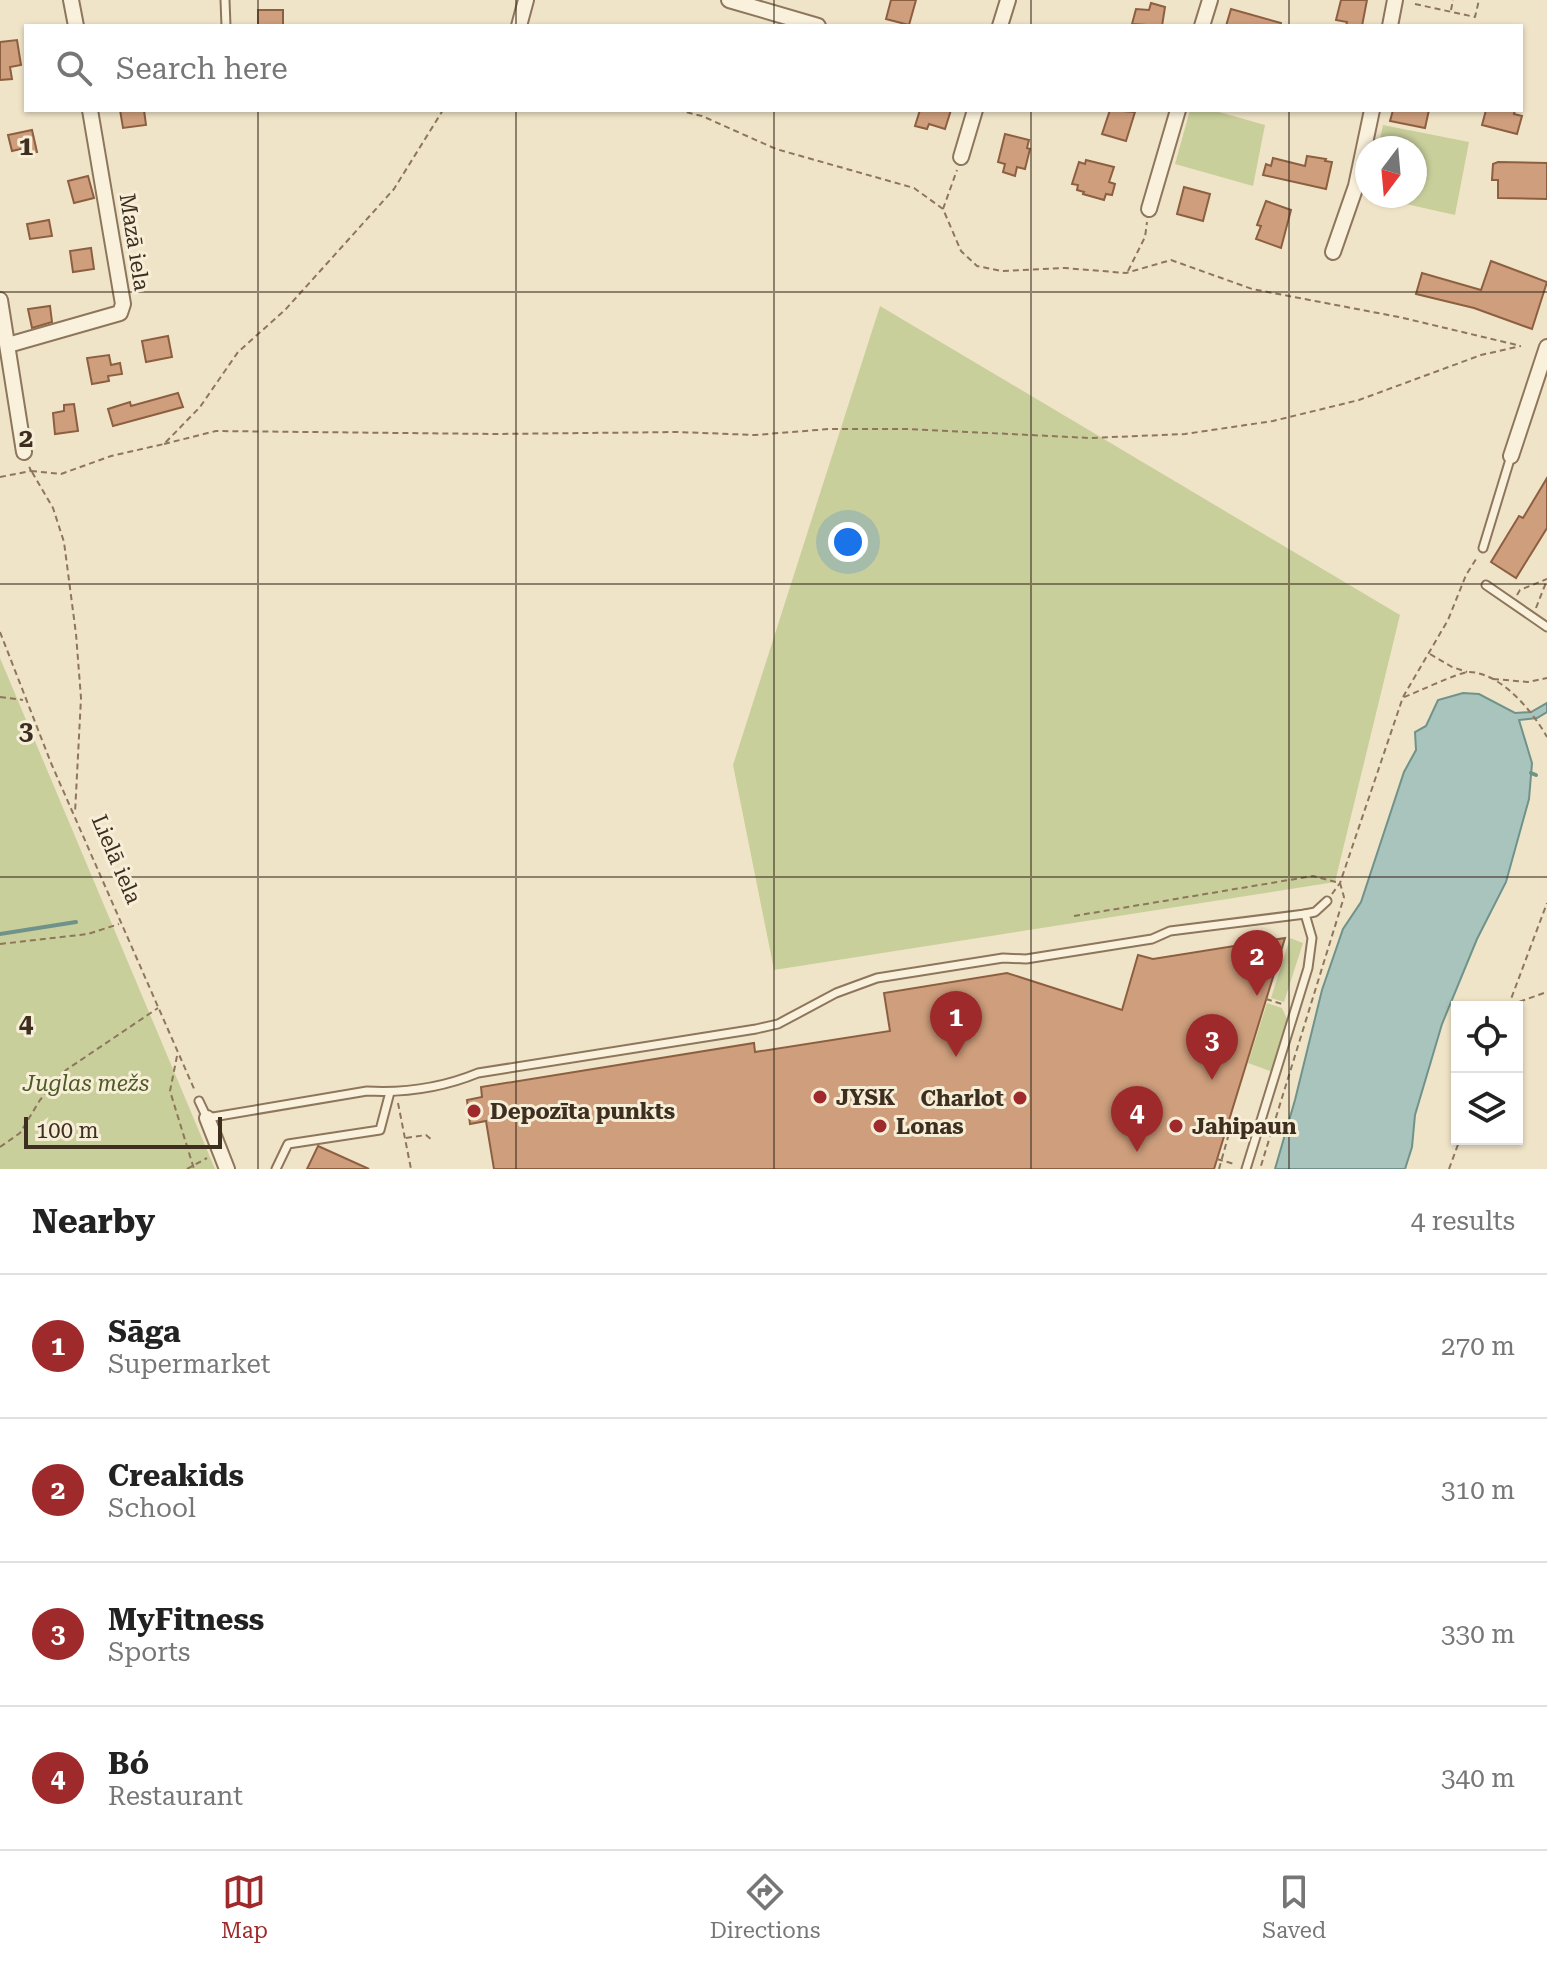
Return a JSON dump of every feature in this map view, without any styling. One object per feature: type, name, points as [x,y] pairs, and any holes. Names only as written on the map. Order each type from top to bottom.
[{"type":"street","points":[[71,0],[76,24]]},
{"type":"street","points":[[520,24],[526,0]]},
{"type":"street","points":[[729,0],[811,24]]},
{"type":"street","points":[[1001,24],[1008,0]]},
{"type":"street","points":[[1203,24],[1210,0]]},
{"type":"street","points":[[1390,24],[1395,0]]},
{"type":"street","name":"Mazā iela","points":[[8,345],[120,313],[123,304],[90,112]]},
{"type":"street","points":[[961,157],[974,112]]},
{"type":"street","points":[[1149,209],[1177,112]]},
{"type":"street","points":[[1333,252],[1356,186],[1372,112]]},
{"type":"street","points":[[0,300],[24,452]]},
{"type":"street","points":[[1511,456],[1547,347]]},
{"type":"street","points":[[207,1118],[227,1169]]},
{"type":"lane","points":[[225,0],[226,24]]},
{"type":"lane","points":[[1483,548],[1511,456]]},
{"type":"lane","points":[[1486,585],[1547,627]]},
{"type":"lane","points":[[199,1101],[207,1118],[367,1091],[393,1092],[456,1082],[478,1073],[756,1029],[778,1024],[836,993],[877,978],[1003,958],[1026,959],[1152,939],[1170,931],[1305,914],[1315,912],[1327,901]]},
{"type":"lane","points":[[1247,1168],[1308,968],[1312,938],[1305,914]]},
{"type":"lane","points":[[276,1169],[288,1144],[380,1130],[393,1092]]},
{"type":"path","points":[[1451,11],[1453,0]]},
{"type":"path","points":[[1415,4],[1475,17],[1479,0]]},
{"type":"path","points":[[164,444],[200,407],[238,352],[285,310],[394,189],[442,112]]},
{"type":"path","points":[[0,477],[31,471],[61,474],[111,456],[216,431],[677,432],[755,435],[829,429],[909,429],[1090,438],[1185,434],[1273,421],[1359,400],[1481,355],[1521,346],[1399,317],[1252,289],[1171,260],[1126,273],[1065,268],[1001,271],[977,266],[961,251],[943,209],[914,188],[776,149],[702,116],[685,112]]},
{"type":"path","points":[[943,209],[955,182],[961,157]]},
{"type":"path","points":[[1126,273],[1145,237],[1149,209]]},
{"type":"path","points":[[24,452],[31,471],[53,508],[64,542],[81,698],[75,813]]},
{"type":"path","points":[[1327,901],[1340,883],[1403,697],[1448,620],[1466,575],[1483,548]]},
{"type":"path","points":[[1511,603],[1520,590],[1547,579]]},
{"type":"path","points":[[1531,618],[1547,579]]},
{"type":"path","name":"Lielā iela","points":[[0,632],[24,700],[199,1101]]},
{"type":"path","points":[[1429,654],[1452,667],[1492,679],[1528,682],[1547,678]]},
{"type":"path","points":[[1403,697],[1468,672]]},
{"type":"path","points":[[1492,679],[1518,697],[1547,737]]},
{"type":"path","points":[[0,697],[24,700]]},
{"type":"path","points":[[1074,916],[1313,876],[1340,883]]},
{"type":"path","points":[[1260,1169],[1344,897],[1340,883]]},
{"type":"path","points":[[1511,1001],[1547,903]]},
{"type":"path","points":[[0,944],[88,934],[121,923]]},
{"type":"path","points":[[1523,1001],[1547,992]]},
{"type":"path","points":[[1266,999],[1283,1005]]},
{"type":"path","points":[[0,1147],[20,1133],[40,1100],[66,1070],[158,1008]]},
{"type":"path","points":[[178,1054],[170,1091],[193,1167]]},
{"type":"path","points":[[393,1092],[411,1169]]},
{"type":"path","points":[[1219,1169],[1228,1129],[1258,1138]]},
{"type":"path","points":[[404,1138],[426,1135],[432,1140]]},
{"type":"path","points":[[1449,1169],[1458,1145]]},
{"type":"path","points":[[187,1169],[219,1151]]},
{"type":"path","points":[[1217,1159],[1247,1168]]},
{"type":"green space","points":[[1189,112],[1219,112],[1265,125],[1253,186],[1175,164]]},
{"type":"green space","points":[[1383,125],[1469,142],[1455,215],[1424,208],[1427,208],[1427,136],[1381,136]]},
{"type":"green space","points":[[880,306],[1400,615],[1335,882],[774,970],[733,765]]},
{"type":"green space","name":"Juglas mežs","points":[[0,658],[215,1169],[0,1169]]},
{"type":"green space","points":[[1290,938],[1303,943],[1284,1002],[1271,998]]},
{"type":"green space","points":[[1267,1003],[1282,1008],[1288,1021],[1273,1072],[1248,1063]]},
{"type":"water","points":[[1463,693],[1479,694],[1515,713],[1531,712],[1547,703],[1547,712],[1537,718],[1519,720],[1532,763],[1529,799],[1506,882],[1477,939],[1442,1024],[1415,1115],[1412,1147],[1405,1169],[1275,1169],[1322,990],[1343,929],[1361,902],[1404,772],[1416,750],[1415,732],[1426,726],[1438,700]]},
{"type":"building","points":[[891,0],[916,0],[909,24],[886,19]]},
{"type":"building","points":[[1341,0],[1367,0],[1362,24],[1336,20]]},
{"type":"building","points":[[1151,3],[1165,7],[1162,24],[1132,24],[1136,9],[1149,10]]},
{"type":"building","points":[[1231,9],[1281,23],[1281,24],[1227,24]]},
{"type":"building","points":[[258,10],[283,10],[283,24],[258,24]]},
{"type":"building","points":[[17,40],[21,65],[10,67],[12,79],[0,80],[0,42]]},
{"type":"building","points":[[120,112],[144,112],[146,125],[123,128]]},
{"type":"building","points":[[919,112],[950,112],[945,129],[929,124],[927,129],[915,126]]},
{"type":"building","points":[[1109,112],[1135,112],[1126,141],[1102,134]]},
{"type":"building","points":[[1392,112],[1429,112],[1425,128],[1390,121]]},
{"type":"building","points":[[1485,112],[1514,112],[1522,116],[1517,134],[1482,125]]},
{"type":"building","points":[[32,130],[37,152],[26,154],[25,148],[12,151],[8,135]]},
{"type":"building","points":[[1005,134],[1029,140],[1025,169],[1017,167],[1015,176],[1003,172],[1005,164],[998,162]]},
{"type":"building","points":[[1307,156],[1332,162],[1326,189],[1263,175],[1266,164],[1271,166],[1273,158],[1305,166]]},
{"type":"building","points":[[1086,160],[1114,167],[1109,182],[1115,184],[1112,195],[1106,194],[1104,200],[1083,194],[1077,190],[1078,185],[1072,184],[1079,162],[1085,164]]},
{"type":"building","points":[[1547,163],[1547,199],[1498,198],[1498,180],[1492,180],[1493,164]]},
{"type":"building","points":[[88,176],[94,198],[74,203],[68,181]]},
{"type":"building","points":[[1184,187],[1210,194],[1203,221],[1177,214]]},
{"type":"building","points":[[1266,201],[1291,210],[1281,248],[1256,239],[1261,226],[1257,225]]},
{"type":"building","points":[[49,220],[52,236],[30,239],[27,224]]},
{"type":"building","points":[[91,248],[94,269],[73,272],[70,251]]},
{"type":"building","points":[[1491,261],[1547,282],[1532,329],[1474,308],[1416,294],[1422,273],[1481,290]]},
{"type":"building","points":[[50,306],[52,322],[32,328],[28,309]]},
{"type":"building","points":[[168,336],[172,357],[146,362],[142,341]]},
{"type":"building","points":[[109,355],[111,365],[120,363],[122,374],[108,376],[109,381],[92,384],[87,358]]},
{"type":"building","points":[[178,393],[183,407],[113,426],[108,409]]},
{"type":"building","points":[[74,404],[78,431],[55,434],[53,413],[64,411],[64,405]]},
{"type":"building","points":[[1547,478],[1547,528],[1516,578],[1491,562]]},
{"type":"building","points":[[1285,938],[1214,1169],[494,1169],[486,1121],[470,1124],[467,1100],[482,1097],[481,1087],[754,1043],[755,1052],[890,1031],[884,993],[1007,973],[1122,1010],[1138,955],[1153,959]]},
{"type":"building","points":[[318,1146],[369,1169],[307,1169]]},
{"type":"waterway","points":[[1531,773],[1536,775]]},
{"type":"waterway","points":[[0,934],[76,922]]},
{"type":"place","name":"Creakids","points":[[1257,996]]},
{"type":"place","name":"Sāga","points":[[956,1057]]},
{"type":"place","name":"MyFitness","points":[[1212,1080]]},
{"type":"place","name":"JYSK","points":[[820,1097]]},
{"type":"place","name":"Charlot","points":[[1020,1098]]},
{"type":"place","name":"Depozīta punkts","points":[[474,1111]]},
{"type":"place","name":"Lonas","points":[[880,1126]]},
{"type":"place","name":"Jahipaun","points":[[1176,1126]]},
{"type":"place","name":"Bó","points":[[1137,1152]]}]
